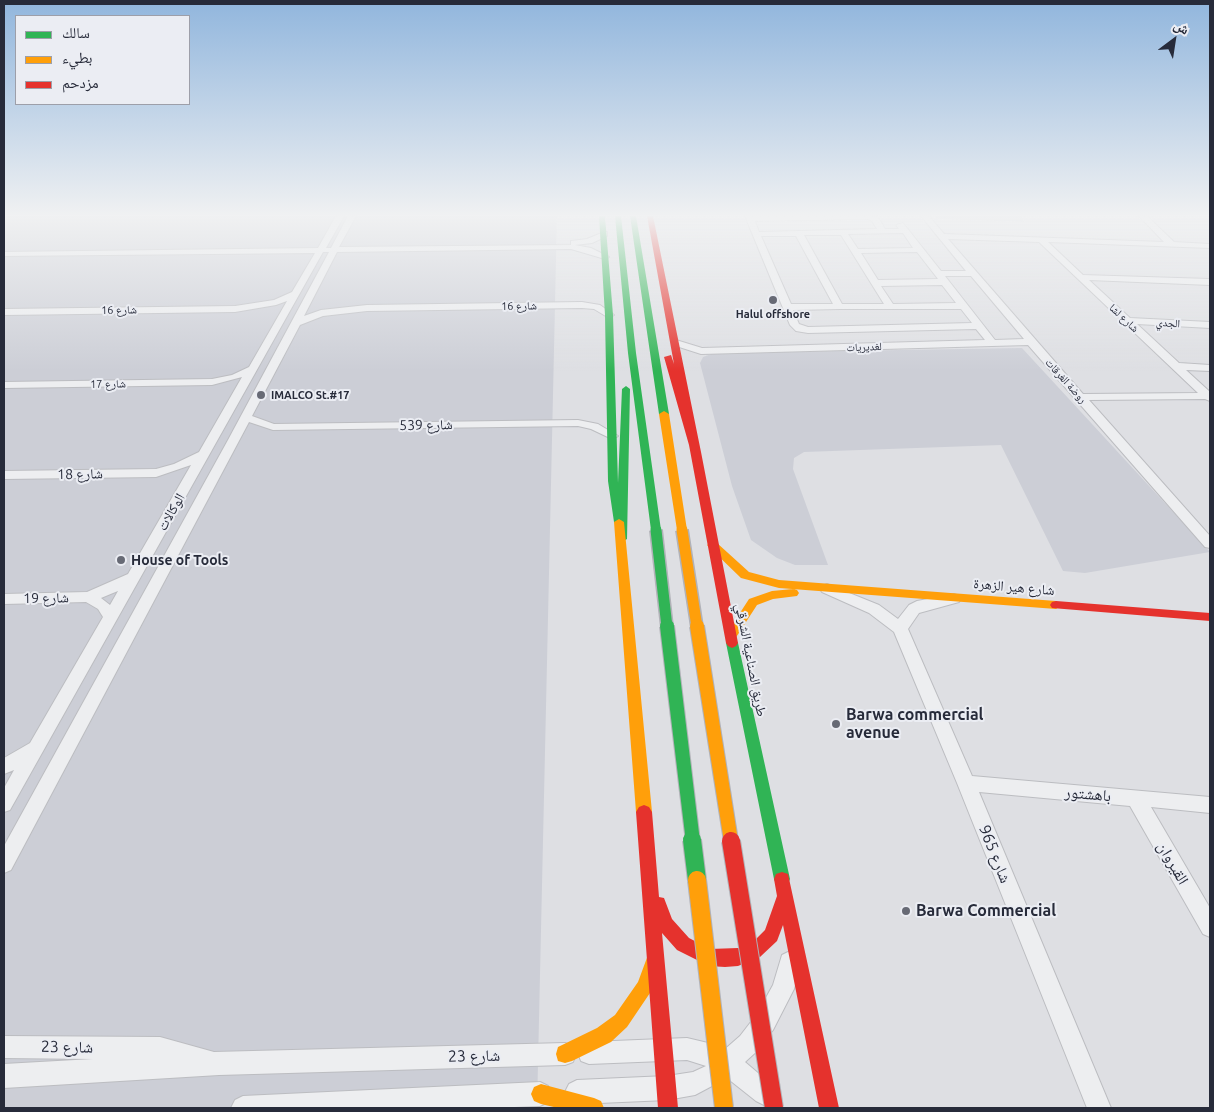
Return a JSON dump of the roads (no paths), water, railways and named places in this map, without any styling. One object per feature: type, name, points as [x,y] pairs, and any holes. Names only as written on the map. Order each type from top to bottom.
[{"type":"main road","points":[[606,268],[609,315],[613,481],[622,539],[668,1098]]},
{"type":"main road","points":[[623,268],[724,1108]]},
{"type":"main road","points":[[641,268],[776,1108]]},
{"type":"main road","name":"طريق الصناعية الشرقي","points":[[661,268],[731,636],[784,900],[829,1108]]},
{"type":"main road","points":[[645,293],[662,329],[678,393],[696,452]]},
{"type":"main road","points":[[622,539],[625,399],[632,353]]},
{"type":"main road","name":"شارع هير الزهرة","points":[[713,545],[737,569],[752,578],[779,584],[822,589],[1210,617]]},
{"type":"main road","name":"شارع هير الزهرة","points":[[731,636],[748,606],[753,602],[772,595],[822,589]]},
{"type":"main road","points":[[651,882],[662,918],[672,934],[683,944],[709,957],[738,957],[762,945],[771,935],[784,900]]},
{"type":"main road","points":[[565,1054],[586,1046],[621,1021],[645,987],[656,949]]},
{"type":"main road","points":[[541,1094],[594,1108]]},
{"type":"street","points":[[314,268],[317,271]]},
{"type":"street","name":"الوكالات","points":[[4,864],[234,440],[295,323],[318,298],[318,268]]},
{"type":"street","name":"الوكالات","points":[[4,804],[254,368],[270,318],[322,268]]},
{"type":"street","points":[[771,268],[796,326],[805,330],[978,326]]},
{"type":"street","points":[[818,268],[839,307]]},
{"type":"street","points":[[866,268],[890,306]]},
{"type":"street","points":[[933,268],[992,343]]},
{"type":"street","name":"روضة الغرقات","points":[[969,268],[1031,342],[1210,544]]},
{"type":"street","name":"شارع لشا","points":[[1069,268],[1210,397]]},
{"type":"street","points":[[936,271],[972,271]]},
{"type":"street","points":[[1079,277],[1210,282]]},
{"type":"street","points":[[875,283],[944,282]]},
{"type":"street","name":"شارع 16","points":[[4,312],[235,309],[276,302],[297,292]]},
{"type":"street","name":"شارع 16","points":[[582,305],[600,301],[607,294]]},
{"type":"street","name":"شارع 16","points":[[318,298],[367,308]]},
{"type":"street","name":"شارع 16","points":[[295,323],[321,313],[367,308],[582,305],[597,307],[609,315]]},
{"type":"street","points":[[788,307],[962,306]]},
{"type":"street","name":"شارع 16","points":[[235,309],[270,318]]},
{"type":"street","name":"الجدي","points":[[1126,321],[1210,325]]},
{"type":"street","name":"لغديريات","points":[[676,344],[696,351],[1031,342]]},
{"type":"street","points":[[680,363],[696,351]]},
{"type":"street","points":[[1176,366],[1210,368]]},
{"type":"street","name":"شارع 17","points":[[4,385],[212,382],[235,377],[254,368]]},
{"type":"street","name":"شارع 17","points":[[212,382],[230,386],[238,396]]},
{"type":"street","name":"شارع لشا","points":[[1081,397],[1210,397]]},
{"type":"street","name":"شارع 539","points":[[578,423],[602,416],[612,409]]},
{"type":"street","name":"شارع 539","points":[[246,417],[273,426],[578,423],[594,426],[612,436]]},
{"type":"street","name":"شارع 539","points":[[234,440],[273,426]]},
{"type":"street","name":"شارع 18","points":[[156,473],[188,463],[205,453]]},
{"type":"street","name":"شارع 18","points":[[4,475],[156,473],[170,476],[186,487]]},
{"type":"street","name":"شارع 19","points":[[4,599],[88,597],[108,590],[134,576]]},
{"type":"street","name":"شارع 965","points":[[822,589],[881,612],[900,629],[966,783],[1099,1108]]},
{"type":"street","name":"شارع 19","points":[[88,597],[103,605],[111,618]]},
{"type":"street","points":[[900,629],[914,609],[922,605],[964,598]]},
{"type":"street","points":[[4,767],[38,746]]},
{"type":"street","name":"باهشتور","points":[[966,783],[1210,805]]},
{"type":"street","name":"القيروان","points":[[1136,799],[1210,927]]},
{"type":"street","points":[[244,1108],[541,1094],[668,1098],[714,1074],[748,1044],[776,1005],[789,972],[793,942]]},
{"type":"street","name":"شارع 23","points":[[4,1047],[160,1048],[219,1063]]},
{"type":"street","name":"شارع 23","points":[[4,1076],[219,1063],[688,1050],[708,1054],[727,1062],[750,1080],[776,1108]]},
{"type":"place","name":"Halul offshore","points":[[773,300]]},
{"type":"place","name":"IMALCO St.#17","points":[[261,395]]},
{"type":"place","name":"House of Tools","points":[[121,560]]},
{"type":"place","name":"Barwa commercial avenue","points":[[836,724]]},
{"type":"place","name":"Barwa Commercial","points":[[906,911]]}]
